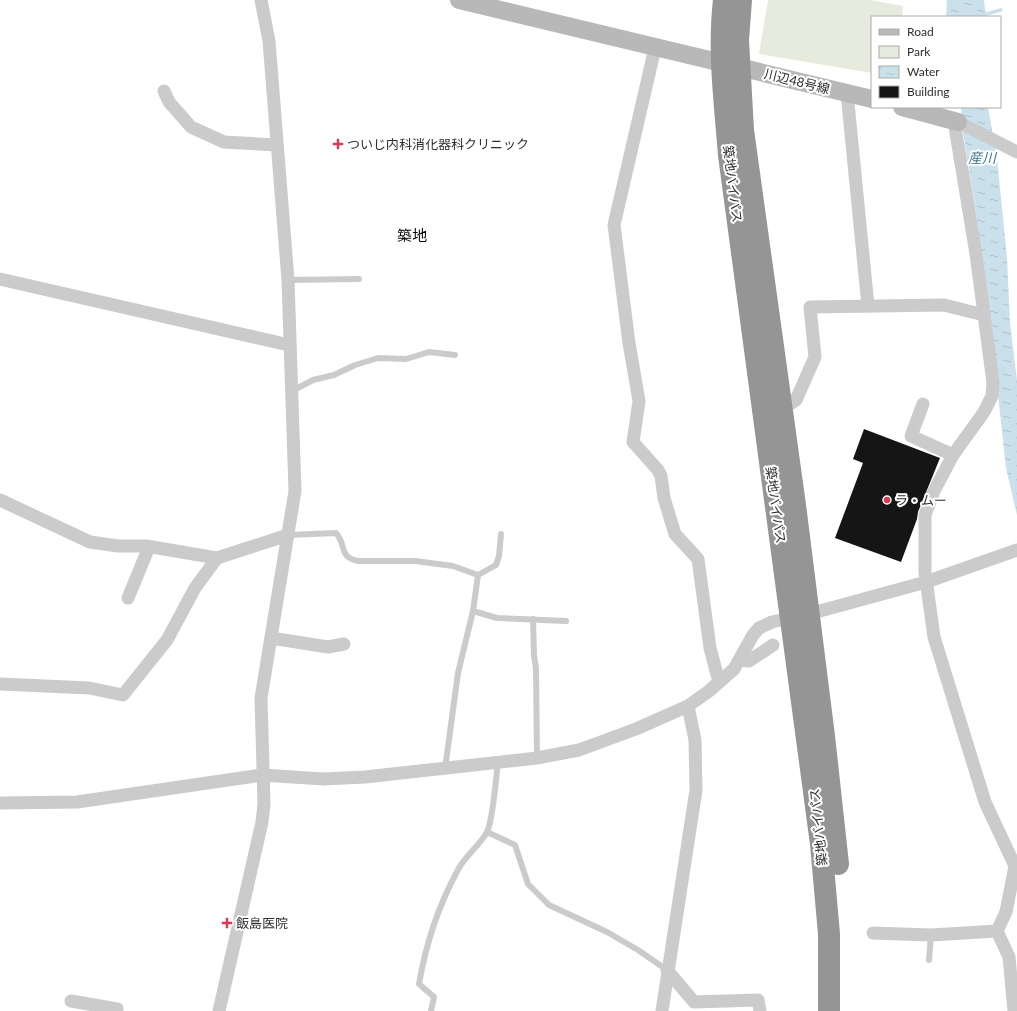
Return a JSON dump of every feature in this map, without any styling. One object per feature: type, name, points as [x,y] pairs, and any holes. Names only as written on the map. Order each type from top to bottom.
[{"type":"highway","name":"築地バイパス","points":[[724,0],[722,37],[730,65],[748,173],[782,409],[829,934],[829,1011]]},
{"type":"highway","name":"築地バイパス","points":[[741,0],[738,40],[730,65],[729,155],[800,616],[834,820],[843,926],[843,1011]]},
{"type":"street","points":[[219,1011],[262,822],[264,804],[261,698],[295,491],[288,280],[269,41],[262,0]]},
{"type":"street","name":"川辺48号線","points":[[459,0],[871,99]]},
{"type":"street","points":[[655,48],[614,225],[629,343],[639,401],[633,442],[658,470],[661,476],[664,498],[675,534],[698,559],[710,648],[719,682]]},
{"type":"street","points":[[164,91],[169,102],[191,127],[224,142],[277,145]]},
{"type":"street","points":[[847,93],[868,306]]},
{"type":"street","points":[[906,108],[956,121],[1017,152]]},
{"type":"street","points":[[956,121],[976,254],[993,383],[992,396],[984,412],[953,455],[934,490],[925,515],[926,582],[934,637],[984,802],[1016,865],[1006,912],[997,931]]},
{"type":"street","points":[[0,280],[289,345]]},
{"type":"street","points":[[782,409],[796,400],[815,357],[810,307],[944,305],[984,315]]},
{"type":"street","points":[[923,404],[911,436],[953,455]]},
{"type":"street","points":[[0,500],[90,542],[118,546],[149,547],[217,558],[288,535]]},
{"type":"street","points":[[128,598],[149,547]]},
{"type":"street","points":[[0,802],[77,802],[262,775],[324,779],[365,777],[536,758],[579,750],[636,729],[688,706],[734,669],[745,648],[759,628],[772,622],[800,616],[926,582],[1017,550]]},
{"type":"street","points":[[0,684],[89,688],[122,695],[167,640],[195,588],[217,558]]},
{"type":"street","points":[[271,638],[328,647],[344,644]]},
{"type":"street","points":[[740,660],[749,660],[773,645]]},
{"type":"street","points":[[662,1011],[667,970],[696,790],[695,740],[688,706]]},
{"type":"street","points":[[873,933],[931,935],[997,931]]},
{"type":"street","points":[[997,931],[1009,957],[1014,1011]]},
{"type":"street","points":[[667,970],[694,1002],[758,1000],[760,1011]]},
{"type":"street","points":[[71,1001],[117,1009],[117,1011]]},
{"type":"lane","points":[[288,280],[360,279]]},
{"type":"lane","points":[[291,391],[313,380],[334,375],[355,365],[378,358],[406,359],[429,352],[455,355]]},
{"type":"lane","points":[[288,535],[336,534],[340,537],[346,556],[358,562],[415,561],[453,566],[478,575],[496,565],[499,556],[501,534]]},
{"type":"lane","points":[[445,769],[458,672],[473,611],[478,575]]},
{"type":"lane","points":[[473,611],[497,618],[566,621]]},
{"type":"lane","points":[[533,619],[534,656],[536,668],[536,758]]},
{"type":"lane","points":[[431,1011],[434,997],[419,984],[433,925],[459,868],[470,851],[487,832],[498,762]]},
{"type":"lane","points":[[487,832],[515,845],[528,884],[549,905],[607,932],[638,950],[667,970]]},
{"type":"lane","points":[[929,960],[931,935]]},
{"type":"green space","points":[[768,0],[870,0],[903,6],[902,16],[871,16],[871,73],[759,54]]},
{"type":"water","points":[[947,0],[984,0],[986,16],[946,16]]},
{"type":"water","name":"産川","points":[[961,108],[988,108],[997,158],[1007,258],[1010,323],[1017,380],[1017,515],[1006,468],[983,258],[963,132]]},
{"type":"building","name":"ラ・ムー","points":[[864,429],[940,458],[918,512],[917,519],[901,562],[835,538],[863,463],[853,459]]},
{"type":"waterway","points":[[982,15],[1001,10]]},
{"type":"place","name":"ついじ内科消化器科クリニック","points":[[338,144]]},
{"type":"place","name":"ラ・ムー","points":[[887,500]]},
{"type":"place","name":"飯島医院","points":[[227,923]]},
{"type":"district","name":"築地","points":[[412,235]]}]
